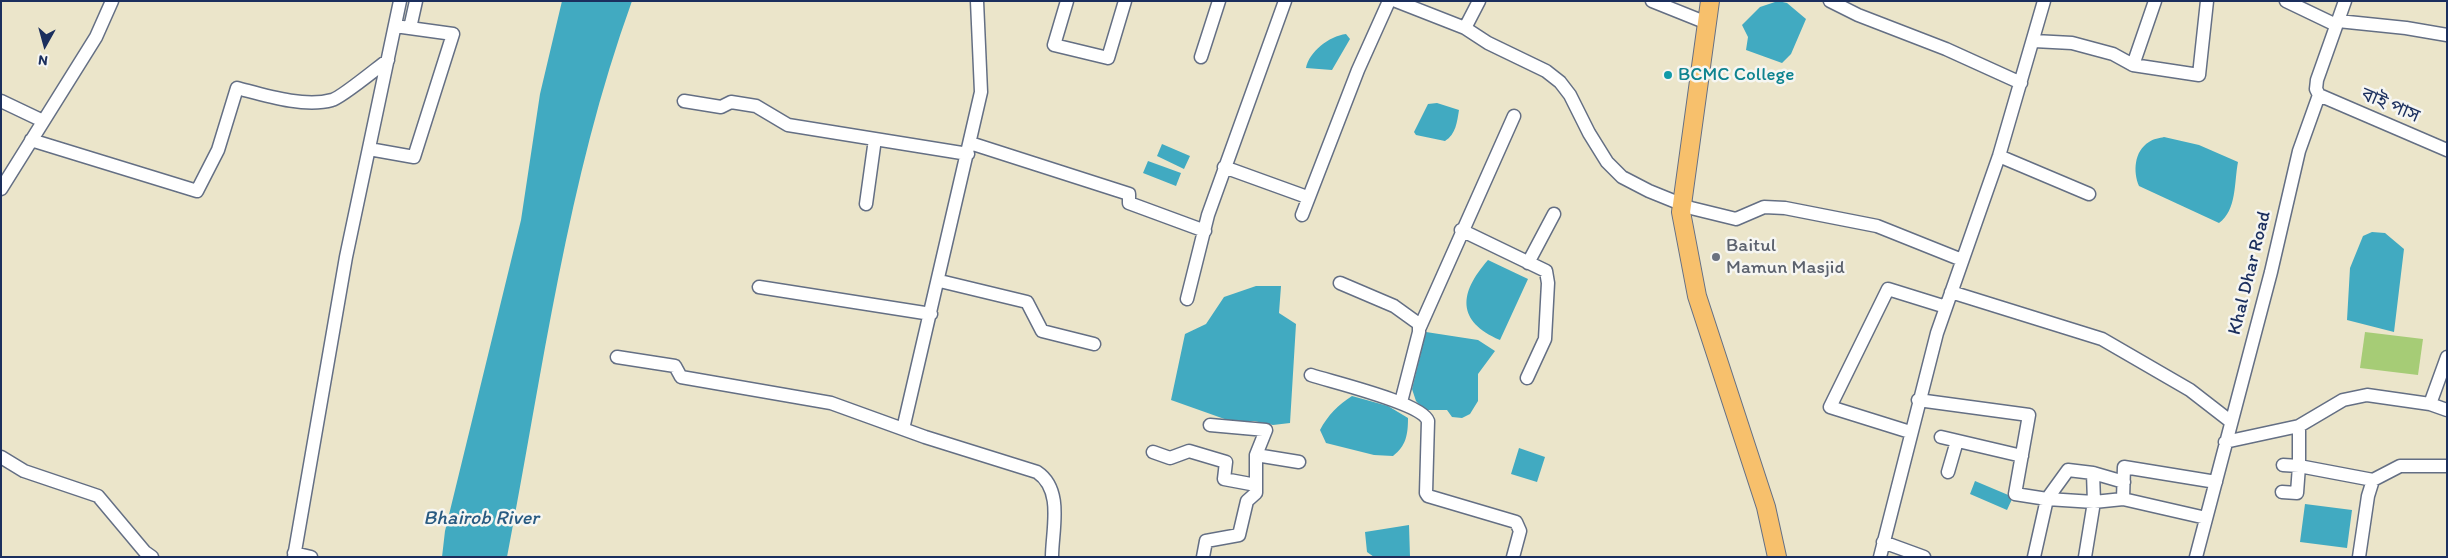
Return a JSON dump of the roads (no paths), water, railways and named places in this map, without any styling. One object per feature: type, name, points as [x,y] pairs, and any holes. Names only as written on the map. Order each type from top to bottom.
[{"type":"highway","points":[[1710,1],[1682,205],[1688,254],[1697,296],[1766,507],[1777,557]]},
{"type":"street","points":[[1,189],[96,37],[112,1]]},
{"type":"street","points":[[310,557],[294,555],[346,257],[400,1]]},
{"type":"street","points":[[410,28],[416,1]]},
{"type":"street","points":[[903,428],[981,92],[977,1]]},
{"type":"street","points":[[1067,1],[1054,45],[1108,58],[1126,1]]},
{"type":"street","points":[[1201,57],[1219,1]]},
{"type":"street","points":[[1187,299],[1208,215],[1285,1]]},
{"type":"street","points":[[1302,215],[1307,196],[1372,37],[1389,1]]},
{"type":"street","points":[[1396,1],[1422,6],[1465,28],[1488,43],[1546,71],[1560,82],[1570,95],[1589,133],[1607,162],[1622,177],[1682,205],[1736,219],[1764,207],[1785,208],[1837,217],[1877,226],[1962,260]]},
{"type":"street","points":[[1465,28],[1479,1]]},
{"type":"street","points":[[1652,1],[1707,22]]},
{"type":"street","points":[[1830,1],[1858,15],[1946,49],[2022,83]]},
{"type":"street","points":[[1880,557],[1918,400],[1951,292],[2000,156],[2044,1]]},
{"type":"street","points":[[2133,65],[2155,1]]},
{"type":"street","points":[[2034,41],[2080,45],[2113,54],[2133,65],[2199,75],[2207,1]]},
{"type":"street","points":[[2286,1],[2337,23],[2406,28],[2447,35]]},
{"type":"street","name":"Khal Dhar Road","points":[[2196,557],[2230,421],[2271,272],[2299,151],[2319,95],[2316,88],[2317,80],[2345,1]]},
{"type":"street","points":[[369,149],[414,157],[453,34],[395,26]]},
{"type":"street","points":[[31,140],[197,191],[218,150],[237,88],[271,97],[308,102],[333,100],[388,60]]},
{"type":"street","name":"বাই পাস","points":[[2319,95],[2447,150]]},
{"type":"street","points":[[684,101],[721,107],[732,102],[745,103],[763,109],[788,125],[875,139],[969,148],[1129,194],[1130,203],[1205,230]]},
{"type":"street","points":[[1,102],[43,121]]},
{"type":"street","points":[[1401,402],[1420,327],[1514,116]]},
{"type":"street","points":[[866,204],[875,139]]},
{"type":"street","points":[[2000,156],[2089,194]]},
{"type":"street","points":[[1224,167],[1307,196]]},
{"type":"street","points":[[1528,263],[1554,214]]},
{"type":"street","points":[[1462,230],[1546,271],[1548,284],[1545,339],[1527,378]]},
{"type":"street","points":[[944,282],[1027,302],[1042,330],[1094,344]]},
{"type":"street","points":[[1340,284],[1394,306],[1418,323],[1420,327]]},
{"type":"street","points":[[759,287],[931,314]]},
{"type":"street","points":[[1910,432],[1830,407],[1888,289],[1946,307]]},
{"type":"street","points":[[1951,292],[2102,339],[2190,390],[2230,421]]},
{"type":"street","points":[[618,357],[675,366],[681,377],[831,403],[1041,474],[1054,497],[1052,557]]},
{"type":"street","points":[[2430,404],[2447,357]]},
{"type":"street","points":[[1311,376],[1401,402],[1428,418],[1426,486],[1428,496],[1516,522],[1520,531],[1513,557]]},
{"type":"street","points":[[2225,442],[2299,426],[2343,400],[2367,395],[2430,404],[2447,410]]},
{"type":"street","points":[[1918,400],[2030,415],[2015,494],[2047,499],[2094,502],[2123,499],[2206,518]]},
{"type":"street","points":[[1202,557],[1206,541],[1239,535],[1247,501],[1256,493],[1256,455],[1266,430],[1210,425]]},
{"type":"street","points":[[2282,492],[2296,493],[2299,466],[2299,426]]},
{"type":"street","points":[[1941,437],[2022,456]]},
{"type":"street","points":[[1948,472],[1957,441]]},
{"type":"street","points":[[1153,452],[1170,458],[1189,451],[1226,462],[1224,479],[1256,485]]},
{"type":"street","points":[[1256,455],[1299,462]]},
{"type":"street","points":[[1,457],[24,471],[98,496],[145,552],[152,557]]},
{"type":"street","points":[[2283,464],[2373,480],[2400,466],[2447,466]]},
{"type":"street","points":[[2123,499],[2124,468],[2216,482]]},
{"type":"street","points":[[2034,557],[2047,499],[2068,470],[2093,473],[2124,482]]},
{"type":"street","points":[[2085,557],[2094,502],[2093,473]]},
{"type":"street","points":[[2359,557],[2368,496],[2373,480]]},
{"type":"street","points":[[1883,542],[1924,557]]},
{"type":"water","name":"Bhairob River","points":[[562,1],[632,1],[609,69],[573,207],[545,347],[507,557],[442,557],[445,531],[521,220],[540,94]]},
{"type":"water","points":[[1778,1],[1787,3],[1806,19],[1791,54],[1782,63],[1746,50],[1748,37],[1742,25],[1760,7]]},
{"type":"water","points":[[1346,34],[1350,39],[1332,70],[1306,68],[1315,51],[1327,41]]},
{"type":"water","points":[[1437,103],[1459,110],[1454,131],[1445,141],[1416,135],[1414,132],[1428,104]]},
{"type":"water","points":[[2164,137],[2199,145],[2238,162],[2232,204],[2225,218],[2219,223],[2139,186],[2136,162],[2140,151],[2151,141]]},
{"type":"water","points":[[1162,144],[1190,156],[1184,169],[1157,156]]},
{"type":"water","points":[[1148,161],[1181,173],[1176,186],[1143,173]]},
{"type":"water","points":[[2372,232],[2385,233],[2404,249],[2394,332],[2347,320],[2350,268],[2363,236]]},
{"type":"water","points":[[1488,260],[1528,279],[1500,340],[1475,324],[1469,315],[1467,305],[1467,295],[1471,284]]},
{"type":"water","points":[[1256,286],[1281,286],[1279,313],[1296,324],[1290,423],[1273,425],[1254,421],[1233,422],[1171,400],[1185,334],[1206,324],[1224,297]]},
{"type":"water","points":[[1426,332],[1478,340],[1495,351],[1478,374],[1478,401],[1470,414],[1462,418],[1452,417],[1447,410],[1424,410],[1416,401],[1412,389]]},
{"type":"water","points":[[1352,396],[1388,406],[1408,418],[1405,440],[1401,448],[1393,456],[1374,455],[1326,443],[1320,430],[1334,411]]},
{"type":"water","points":[[1519,448],[1545,457],[1537,482],[1511,474]]},
{"type":"water","points":[[1975,481],[2013,497],[2007,510],[1970,494]]},
{"type":"water","points":[[2305,504],[2352,510],[2347,548],[2300,542]]},
{"type":"water","points":[[1409,525],[1410,557],[1374,557],[1367,552],[1365,532]]},
{"type":"place","name":"BCMC College","points":[[1668,75]]},
{"type":"place","name":"Baitul Mamun Masjid","points":[[1716,257]]}]
